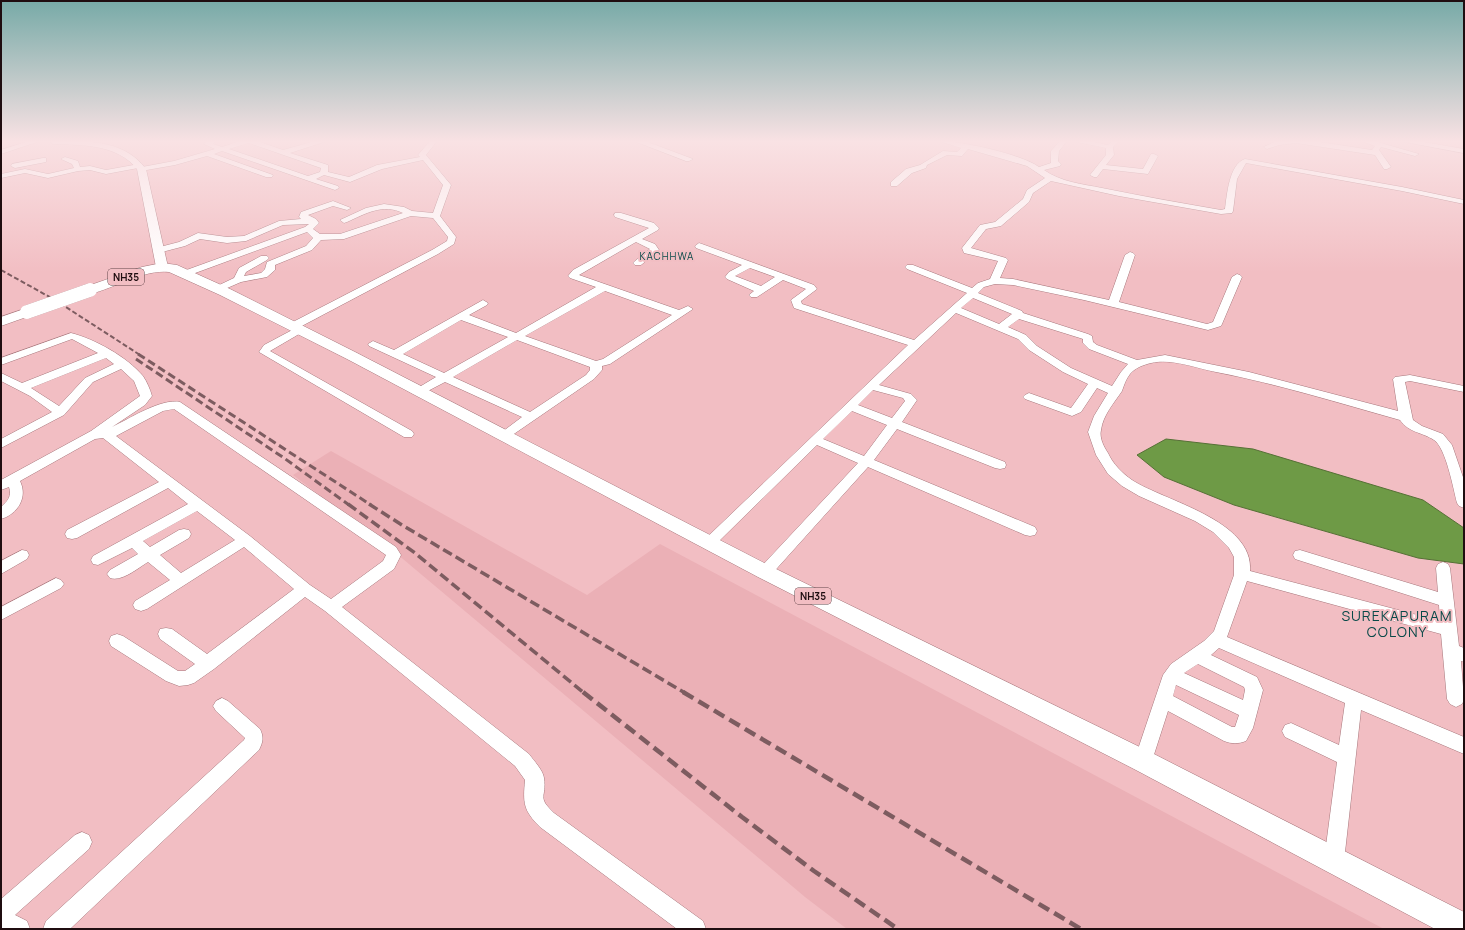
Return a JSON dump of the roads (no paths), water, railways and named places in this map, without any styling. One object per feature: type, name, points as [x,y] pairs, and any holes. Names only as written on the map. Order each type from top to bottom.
[{"type":"highway","name":"NH35","points":[[1,322],[147,270],[161,258],[172,268],[297,328],[765,572],[1143,761],[1464,928]]},
{"type":"main road","points":[[144,184],[161,258]]},
{"type":"street","points":[[324,184],[335,188]]},
{"type":"street","points":[[436,216],[447,188],[446,184]]},
{"type":"street","points":[[994,281],[1003,260],[969,252],[966,248],[983,227],[998,224],[1026,200],[1030,192],[1041,184]]},
{"type":"street","points":[[1077,184],[1126,196],[1227,212],[1229,211],[1231,184]]},
{"type":"street","points":[[1377,184],[1464,202]]},
{"type":"street","points":[[184,274],[308,229],[316,223],[303,215],[331,203],[336,203],[347,208]]},
{"type":"street","points":[[344,220],[380,205],[400,208],[410,213],[436,216],[452,237],[451,242],[445,246],[297,328],[268,347],[264,352],[408,434]]},
{"type":"street","points":[[308,229],[318,237],[341,237],[410,213]]},
{"type":"street","points":[[461,316],[589,363],[596,364],[606,362],[684,311],[573,276],[574,274],[653,230],[654,226],[618,215]]},
{"type":"street","points":[[161,258],[182,244],[198,236],[223,239],[246,238],[282,223],[313,221]]},
{"type":"street","points":[[218,289],[238,280],[264,275],[270,270],[270,264],[309,248],[314,244],[318,237]]},
{"type":"street","points":[[635,239],[652,246],[655,250],[638,263]]},
{"type":"street","points":[[699,246],[811,287],[812,288],[809,291],[796,300],[798,306],[916,344]]},
{"type":"street","points":[[1113,304],[1130,255]]},
{"type":"street","points":[[238,280],[242,270],[264,258]]},
{"type":"street","points":[[750,264],[732,274],[730,277],[761,290]]},
{"type":"street","points":[[910,268],[1016,311],[1018,314],[1084,336],[1088,338],[1088,343],[1092,347],[1138,364]]},
{"type":"street","points":[[752,296],[783,276]]},
{"type":"street","points":[[710,542],[871,386],[986,282],[1013,282],[1113,304],[1197,326],[1213,326],[1216,324],[1237,277]]},
{"type":"street","points":[[420,391],[604,287]]},
{"type":"street","points":[[394,354],[483,303]]},
{"type":"street","points":[[955,309],[1022,337],[1037,351],[1072,373],[1115,392]]},
{"type":"street","points":[[1000,328],[1018,314]]},
{"type":"street","points":[[1,362],[71,336],[82,339],[123,364],[139,380],[145,393],[145,398],[100,435]]},
{"type":"street","points":[[373,344],[531,417]]},
{"type":"street","points":[[22,387],[105,354]]},
{"type":"street","points":[[1143,761],[1171,675],[1180,665],[1213,644],[1223,627],[1242,574],[1242,561],[1238,549],[1216,526],[1196,514],[1137,489],[1112,471],[1105,462],[1094,433],[1097,423],[1126,371],[1151,359],[1165,358],[1249,376],[1405,417]]},
{"type":"street","points":[[1,444],[60,412],[89,380],[123,364]]},
{"type":"street","points":[[504,435],[590,377],[596,370],[596,364]]},
{"type":"street","points":[[1,376],[22,387],[60,412]]},
{"type":"street","points":[[1464,389],[1410,378],[1399,379],[1405,417],[1412,426],[1438,436],[1445,443],[1464,503]]},
{"type":"street","points":[[1029,397],[1072,412],[1077,409],[1094,383]]},
{"type":"street","points":[[765,572],[866,462],[911,400],[907,396],[871,386]]},
{"type":"street","points":[[7,483],[100,435],[160,408],[176,405],[391,551],[394,555],[389,565],[331,607]]},
{"type":"street","points":[[850,406],[1000,465]]},
{"type":"street","points":[[100,435],[169,482],[246,540],[305,589],[331,607],[522,760],[535,778],[533,800],[538,811],[546,820],[695,929]]},
{"type":"street","points":[[815,440],[1030,530]]},
{"type":"street","points":[[72,534],[169,482]]},
{"type":"street","points":[[1,514],[16,500],[18,494],[17,488],[7,483]]},
{"type":"street","points":[[98,560],[198,504]]},
{"type":"street","points":[[115,574],[184,534]]},
{"type":"street","points":[[141,605],[246,540]]},
{"type":"street","points":[[133,541],[180,580]]},
{"type":"street","points":[[1,568],[22,555]]},
{"type":"street","points":[[1300,555],[1446,601]]},
{"type":"street","points":[[1443,568],[1449,630],[1457,652],[1456,699]]},
{"type":"street","points":[[1242,574],[1449,630]]},
{"type":"street","points":[[1,614],[56,584]]},
{"type":"street","points":[[117,641],[172,676],[179,679],[188,678],[305,589]]},
{"type":"street","points":[[166,634],[208,664]]},
{"type":"street","points":[[1216,639],[1464,746]]},
{"type":"street","points":[[1163,700],[1230,735],[1240,735],[1244,728],[1254,690],[1251,682],[1196,655]]},
{"type":"street","points":[[1171,675],[1248,711]]},
{"type":"street","points":[[1334,861],[1354,699]]},
{"type":"street","points":[[54,929],[253,744],[254,735],[222,706]]},
{"type":"street","points":[[1291,731],[1347,758]]},
{"type":"street","points":[[1,913],[82,842]]},
{"type":"street","points":[[1,920],[19,929]]},
{"type":"railway","points":[[1,270],[55,300],[140,355]]},
{"type":"railway","points":[[138,354],[371,505]]},
{"type":"railway","points":[[136,359],[284,458],[349,505]]},
{"type":"railway","points":[[348,504],[415,553],[584,693]]},
{"type":"railway","points":[[369,504],[685,693]]},
{"type":"railway","points":[[583,692],[742,817],[814,871],[898,929]]},
{"type":"railway","points":[[683,692],[1081,929]]},
{"type":"district","name":"KACHHWA","points":[[667,256]]},
{"type":"district","name":"SUREKAPURAM COLONY","points":[[1397,624]]}]
